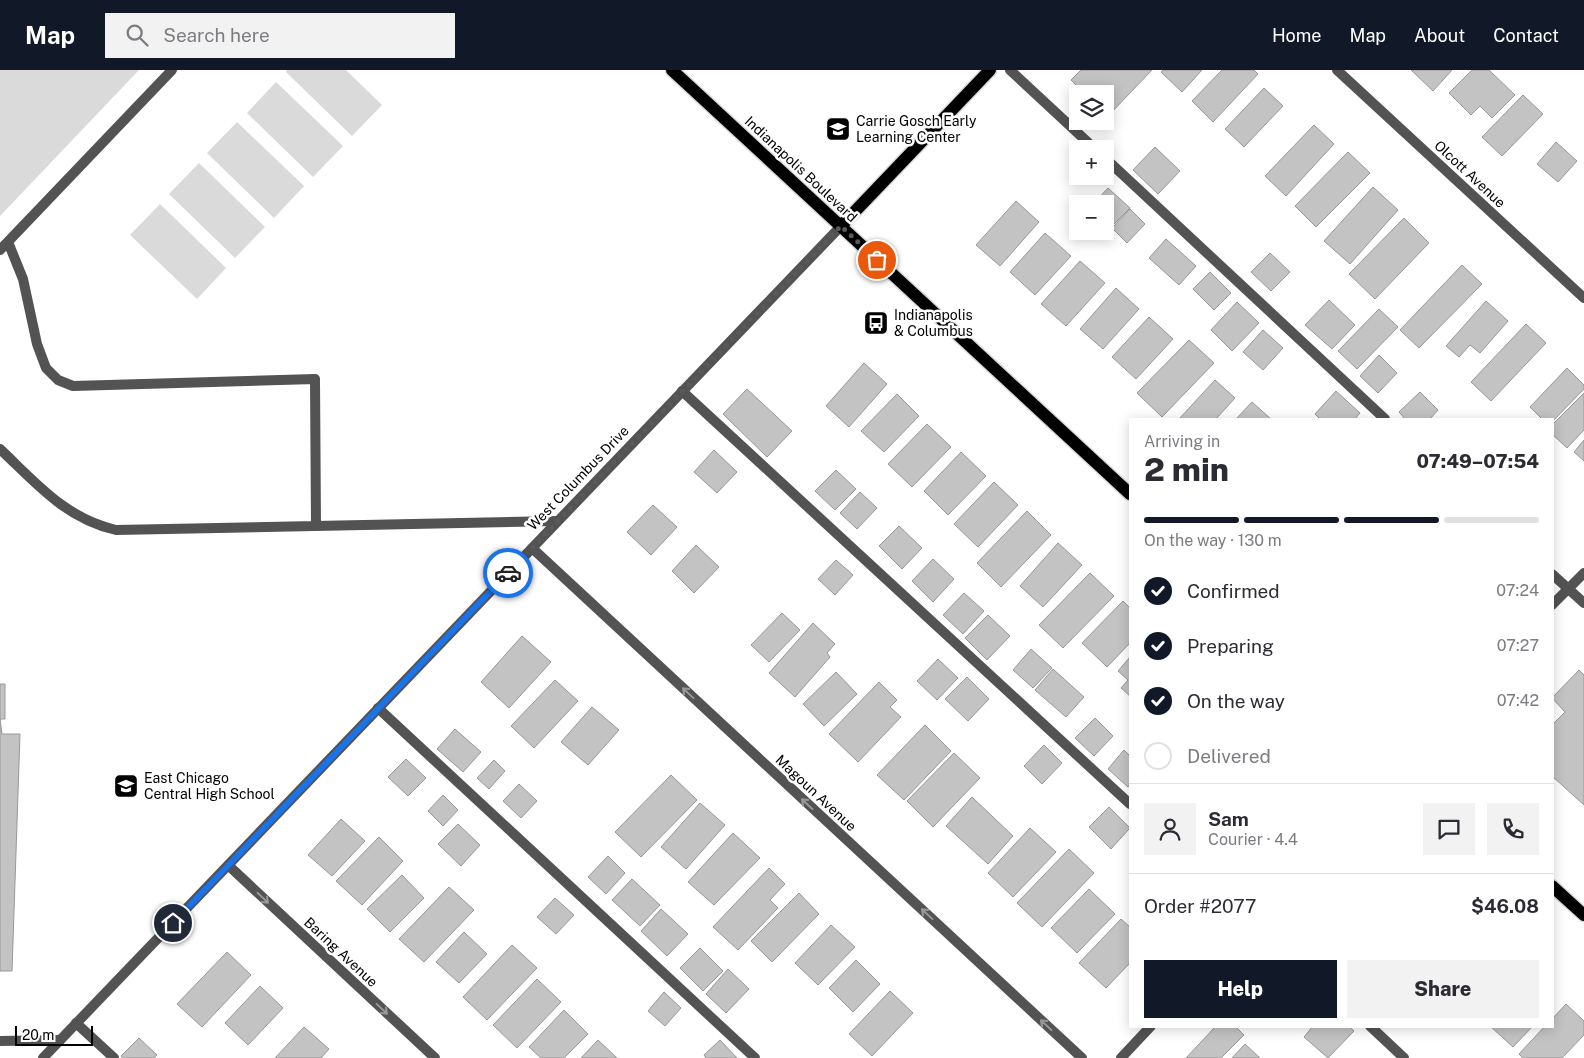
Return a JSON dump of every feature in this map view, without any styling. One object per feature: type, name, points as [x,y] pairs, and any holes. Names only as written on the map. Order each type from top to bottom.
[{"type":"main road","name":"Indianapolis Boulevard","points":[[672,70],[1129,493]]},
{"type":"main road","name":"West Columbus Drive","points":[[841,226],[990,70]]},
{"type":"main road","points":[[1554,888],[1584,915]]},
{"type":"street","points":[[0,250],[172,70]]},
{"type":"street","points":[[1010,70],[1085,140]]},
{"type":"street","name":"Olcott Avenue","points":[[1337,70],[1584,298]]},
{"type":"street","points":[[1114,166],[1384,418]]},
{"type":"street","name":"West Columbus Drive","points":[[43,1058],[841,226]]},
{"type":"street","points":[[8,242],[23,279],[37,344],[46,368],[58,380],[73,386],[315,379],[316,526]]},
{"type":"street","points":[[682,391],[1129,803]]},
{"type":"street","points":[[0,449],[60,506],[96,526],[116,530],[557,521]]},
{"type":"street","name":"Magoun Avenue","points":[[532,548],[1082,1058]]},
{"type":"street","points":[[1554,603],[1584,573]]},
{"type":"street","points":[[1554,576],[1584,603]]},
{"type":"street","points":[[378,708],[755,1058]]},
{"type":"street","name":"Baring Avenue","points":[[228,865],[434,1058]]},
{"type":"street","points":[[76,1023],[114,1058]]},
{"type":"street","points":[[1121,1058],[1149,1028]]},
{"type":"street","points":[[1372,1028],[1404,1058]]},
{"type":"street","points":[[0,1041],[60,1040]]},
{"type":"shaded area","points":[[0,70],[139,70],[0,216]]},
{"type":"shaded area","points":[[287,70],[346,70],[382,105],[352,136],[286,72]]},
{"type":"shaded area","points":[[276,82],[343,146],[313,177],[247,113]]},
{"type":"shaded area","points":[[237,122],[304,186],[274,218],[207,153]]},
{"type":"shaded area","points":[[199,163],[265,227],[235,258],[169,194]]},
{"type":"shaded area","points":[[160,204],[226,268],[197,299],[130,235]]},
{"type":"building","points":[[1081,70],[1152,70],[1114,110],[1114,85],[1076,85],[1071,80]]},
{"type":"building","points":[[1163,70],[1202,70],[1182,92],[1161,72]]},
{"type":"building","points":[[1222,70],[1254,70],[1258,74],[1213,122],[1192,101]]},
{"type":"building","points":[[1411,70],[1452,70],[1433,91]]},
{"type":"building","points":[[1472,70],[1489,70],[1515,95],[1492,118],[1480,106],[1471,115],[1449,93]]},
{"type":"building","points":[[1264,88],[1283,106],[1244,147],[1225,129]]},
{"type":"building","points":[[1523,95],[1543,114],[1502,156],[1482,137]]},
{"type":"building","points":[[1314,125],[1334,144],[1286,196],[1265,176]]},
{"type":"building","points":[[1556,142],[1577,161],[1558,182],[1537,164]]},
{"type":"building","points":[[1155,147],[1180,171],[1158,194],[1133,170]]},
{"type":"building","points":[[1348,152],[1370,173],[1316,227],[1295,206]]},
{"type":"building","points":[[1373,187],[1398,210],[1350,264],[1324,241]]},
{"type":"building","points":[[1108,188],[1130,208],[1114,224],[1114,195],[1101,195]]},
{"type":"building","points":[[1016,201],[1039,222],[1000,266],[976,245]]},
{"type":"building","points":[[1130,209],[1145,224],[1127,243],[1114,230],[1114,226]]},
{"type":"building","points":[[1404,218],[1429,243],[1375,299],[1349,274]]},
{"type":"building","points":[[1045,233],[1071,256],[1035,295],[1010,272]]},
{"type":"building","points":[[1166,239],[1196,266],[1179,285],[1149,258]]},
{"type":"building","points":[[1270,253],[1290,272],[1271,291],[1251,272]]},
{"type":"building","points":[[1080,261],[1105,283],[1066,326],[1041,304]]},
{"type":"building","points":[[1462,265],[1482,284],[1419,348],[1400,330]]},
{"type":"building","points":[[1210,272],[1231,293],[1214,310],[1193,289]]},
{"type":"building","points":[[1116,288],[1139,309],[1103,349],[1080,329]]},
{"type":"building","points":[[1329,300],[1355,325],[1332,349],[1305,325]]},
{"type":"building","points":[[1486,301],[1508,321],[1480,353],[1470,345],[1459,357],[1446,346]]},
{"type":"building","points":[[1237,302],[1259,323],[1232,351],[1211,330]]},
{"type":"building","points":[[1379,309],[1398,327],[1357,369],[1338,351]]},
{"type":"building","points":[[1149,317],[1173,339],[1136,379],[1112,357]]},
{"type":"building","points":[[1526,324],[1546,343],[1491,401],[1471,382]]},
{"type":"building","points":[[1263,330],[1283,348],[1263,370],[1243,352]]},
{"type":"building","points":[[1189,340],[1214,363],[1162,417],[1137,393]]},
{"type":"building","points":[[1379,355],[1397,373],[1378,393],[1360,376]]},
{"type":"building","points":[[864,363],[887,384],[849,427],[826,406]]},
{"type":"building","points":[[1567,368],[1584,385],[1584,389],[1554,420],[1554,418],[1541,418],[1530,407]]},
{"type":"building","points":[[1215,380],[1235,398],[1217,418],[1180,418]]},
{"type":"building","points":[[747,389],[792,431],[767,457],[723,414]]},
{"type":"building","points":[[1336,391],[1360,413],[1356,418],[1319,418],[1315,414]]},
{"type":"building","points":[[1420,392],[1438,410],[1431,418],[1404,418],[1399,412]]},
{"type":"building","points":[[1584,393],[1584,430],[1567,448],[1554,436],[1554,423]]},
{"type":"building","points":[[897,394],[919,416],[884,452],[861,431]]},
{"type":"building","points":[[1252,402],[1270,418],[1237,418]]},
{"type":"building","points":[[927,424],[951,447],[912,487],[888,464]]},
{"type":"building","points":[[1584,440],[1584,461],[1574,452]]},
{"type":"building","points":[[714,450],[737,472],[717,493],[694,472]]},
{"type":"building","points":[[961,452],[986,476],[948,515],[924,491]]},
{"type":"building","points":[[836,470],[856,489],[835,510],[815,491]]},
{"type":"building","points":[[994,482],[1018,505],[978,547],[954,524]]},
{"type":"building","points":[[860,492],[877,508],[857,529],[840,513]]},
{"type":"building","points":[[653,505],[677,527],[651,555],[627,532]]},
{"type":"building","points":[[1027,511],[1051,535],[1001,587],[977,563]]},
{"type":"building","points":[[899,526],[922,548],[902,569],[879,546]]},
{"type":"building","points":[[1058,543],[1082,565],[1043,607],[1020,586]]},
{"type":"building","points":[[696,545],[719,567],[694,593],[672,571]]},
{"type":"building","points":[[933,559],[954,579],[933,602],[912,581]]},
{"type":"building","points":[[836,560],[853,575],[835,595],[818,579]]},
{"type":"building","points":[[1090,573],[1114,596],[1063,648],[1039,625]]},
{"type":"building","points":[[964,593],[984,611],[963,634],[943,615]]},
{"type":"building","points":[[1123,601],[1129,607],[1129,644],[1107,667],[1082,643]]},
{"type":"building","points":[[782,613],[800,630],[769,662],[751,645]]},
{"type":"building","points":[[988,615],[1010,636],[987,660],[965,638]]},
{"type":"building","points":[[813,623],[835,644],[827,653],[830,657],[795,697],[769,673]]},
{"type":"building","points":[[522,636],[551,662],[509,708],[481,682]]},
{"type":"building","points":[[1031,649],[1052,668],[1033,688],[1013,670]]},
{"type":"building","points":[[1129,658],[1129,695],[1121,688],[1128,680],[1118,671]]},
{"type":"building","points":[[938,659],[958,678],[937,700],[917,681]]},
{"type":"building","points":[[1053,669],[1084,697],[1066,717],[1035,690]]},
{"type":"building","points":[[1579,670],[1584,675],[1584,805],[1554,778],[1554,723],[1565,712],[1554,700],[1554,696]]},
{"type":"building","points":[[836,672],[857,694],[824,726],[803,704]]},
{"type":"building","points":[[967,677],[989,699],[968,721],[945,699]]},
{"type":"building","points":[[555,680],[578,701],[534,748],[511,726]]},
{"type":"building","points":[[879,682],[897,700],[890,707],[901,717],[858,762],[829,734]]},
{"type":"building","points":[[0,684],[5,684],[5,719],[0,719]]},
{"type":"building","points":[[592,707],[619,730],[588,765],[561,742]]},
{"type":"building","points":[[1095,718],[1113,736],[1094,756],[1075,738]]},
{"type":"building","points":[[0,719],[2,734],[20,734],[12,971],[0,971]]},
{"type":"building","points":[[925,725],[951,751],[904,800],[877,775]]},
{"type":"building","points":[[455,729],[481,752],[463,772],[437,749]]},
{"type":"building","points":[[1044,745],[1062,763],[1042,784],[1024,766]]},
{"type":"building","points":[[1124,750],[1129,755],[1128,787],[1108,769]]},
{"type":"building","points":[[954,753],[980,778],[933,827],[907,801]]},
{"type":"building","points":[[406,759],[426,778],[408,796],[388,777]]},
{"type":"building","points":[[494,760],[505,771],[489,789],[477,778]]},
{"type":"building","points":[[671,775],[697,800],[641,857],[615,832]]},
{"type":"building","points":[[519,784],[537,801],[521,818],[503,801]]},
{"type":"building","points":[[443,795],[458,810],[443,826],[428,811]]},
{"type":"building","points":[[972,797],[1013,836],[988,864],[946,826]]},
{"type":"building","points":[[700,803],[725,825],[686,869],[661,847]]},
{"type":"building","points":[[1109,807],[1129,829],[1111,849],[1089,827]]},
{"type":"building","points":[[341,819],[365,841],[332,876],[308,855]]},
{"type":"building","points":[[458,824],[480,845],[461,866],[438,844]]},
{"type":"building","points":[[1030,828],[1056,852],[1013,897],[988,873]]},
{"type":"building","points":[[733,833],[760,858],[714,905],[688,882]]},
{"type":"building","points":[[379,837],[403,861],[362,905],[336,881]]},
{"type":"building","points":[[1069,849],[1094,873],[1042,927],[1017,903]]},
{"type":"building","points":[[608,856],[625,873],[606,894],[588,877]]},
{"type":"building","points":[[769,868],[785,884],[770,900],[778,908],[738,950],[713,927]]},
{"type":"building","points":[[402,875],[424,898],[390,932],[367,909]]},
{"type":"building","points":[[632,879],[660,905],[640,926],[612,900]]},
{"type":"building","points":[[449,887],[474,910],[424,962],[399,939]]},
{"type":"building","points":[[1089,889],[1115,914],[1077,953],[1051,928]]},
{"type":"building","points":[[799,893],[819,914],[772,962],[751,941]]},
{"type":"building","points":[[555,898],[574,915],[556,934],[537,917]]},
{"type":"building","points":[[661,909],[688,934],[667,956],[641,931]]},
{"type":"building","points":[[1121,919],[1129,926],[1129,964],[1106,988],[1079,963]]},
{"type":"building","points":[[831,925],[855,947],[818,985],[795,963]]},
{"type":"building","points":[[464,932],[487,954],[459,983],[436,962]]},
{"type":"building","points":[[512,945],[537,968],[487,1020],[463,997]]},
{"type":"building","points":[[700,948],[723,971],[703,991],[680,968]]},
{"type":"building","points":[[227,952],[251,975],[202,1027],[177,1004]]},
{"type":"building","points":[[856,960],[880,984],[853,1012],[829,988]]},
{"type":"building","points":[[728,969],[749,989],[726,1013],[706,994]]},
{"type":"building","points":[[537,979],[561,1002],[517,1048],[493,1025]]},
{"type":"building","points":[[260,986],[283,1008],[248,1045],[225,1023]]},
{"type":"building","points":[[890,991],[913,1013],[872,1056],[849,1034]]},
{"type":"building","points":[[664,992],[681,1008],[665,1026],[648,1011]]},
{"type":"building","points":[[1566,1004],[1584,1021],[1584,1035],[1562,1058],[1523,1058],[1519,1054],[1543,1028],[1554,1028],[1554,1017]]},
{"type":"building","points":[[564,1010],[588,1034],[564,1058],[541,1058],[529,1047]]},
{"type":"building","points":[[304,1027],[329,1049],[321,1058],[275,1058]]},
{"type":"building","points":[[1214,1028],[1237,1028],[1244,1035],[1221,1058],[1186,1058]]},
{"type":"building","points":[[1311,1028],[1351,1028],[1354,1031],[1328,1058],[1304,1037]]},
{"type":"building","points":[[1492,1028],[1531,1028],[1513,1047]]},
{"type":"building","points":[[139,1038],[157,1055],[154,1058],[123,1058],[121,1056]]},
{"type":"building","points":[[598,1040],[617,1058],[581,1058]]},
{"type":"building","points":[[720,1040],[737,1058],[706,1058],[704,1055]]},
{"type":"building","points":[[1245,1044],[1260,1058],[1232,1058]]},
{"type":"way so far","points":[[508,573],[841,226],[877,260]]},
{"type":"place","name":"Carrie Gosch Early Learning Center","points":[[838,129]]},
{"type":"place","name":"Indianapolis & Columbus","points":[[876,323]]},
{"type":"place","name":"East Chicago Central High School","points":[[126,786]]},
{"type":"route","points":[[173,923],[508,573]]}]
